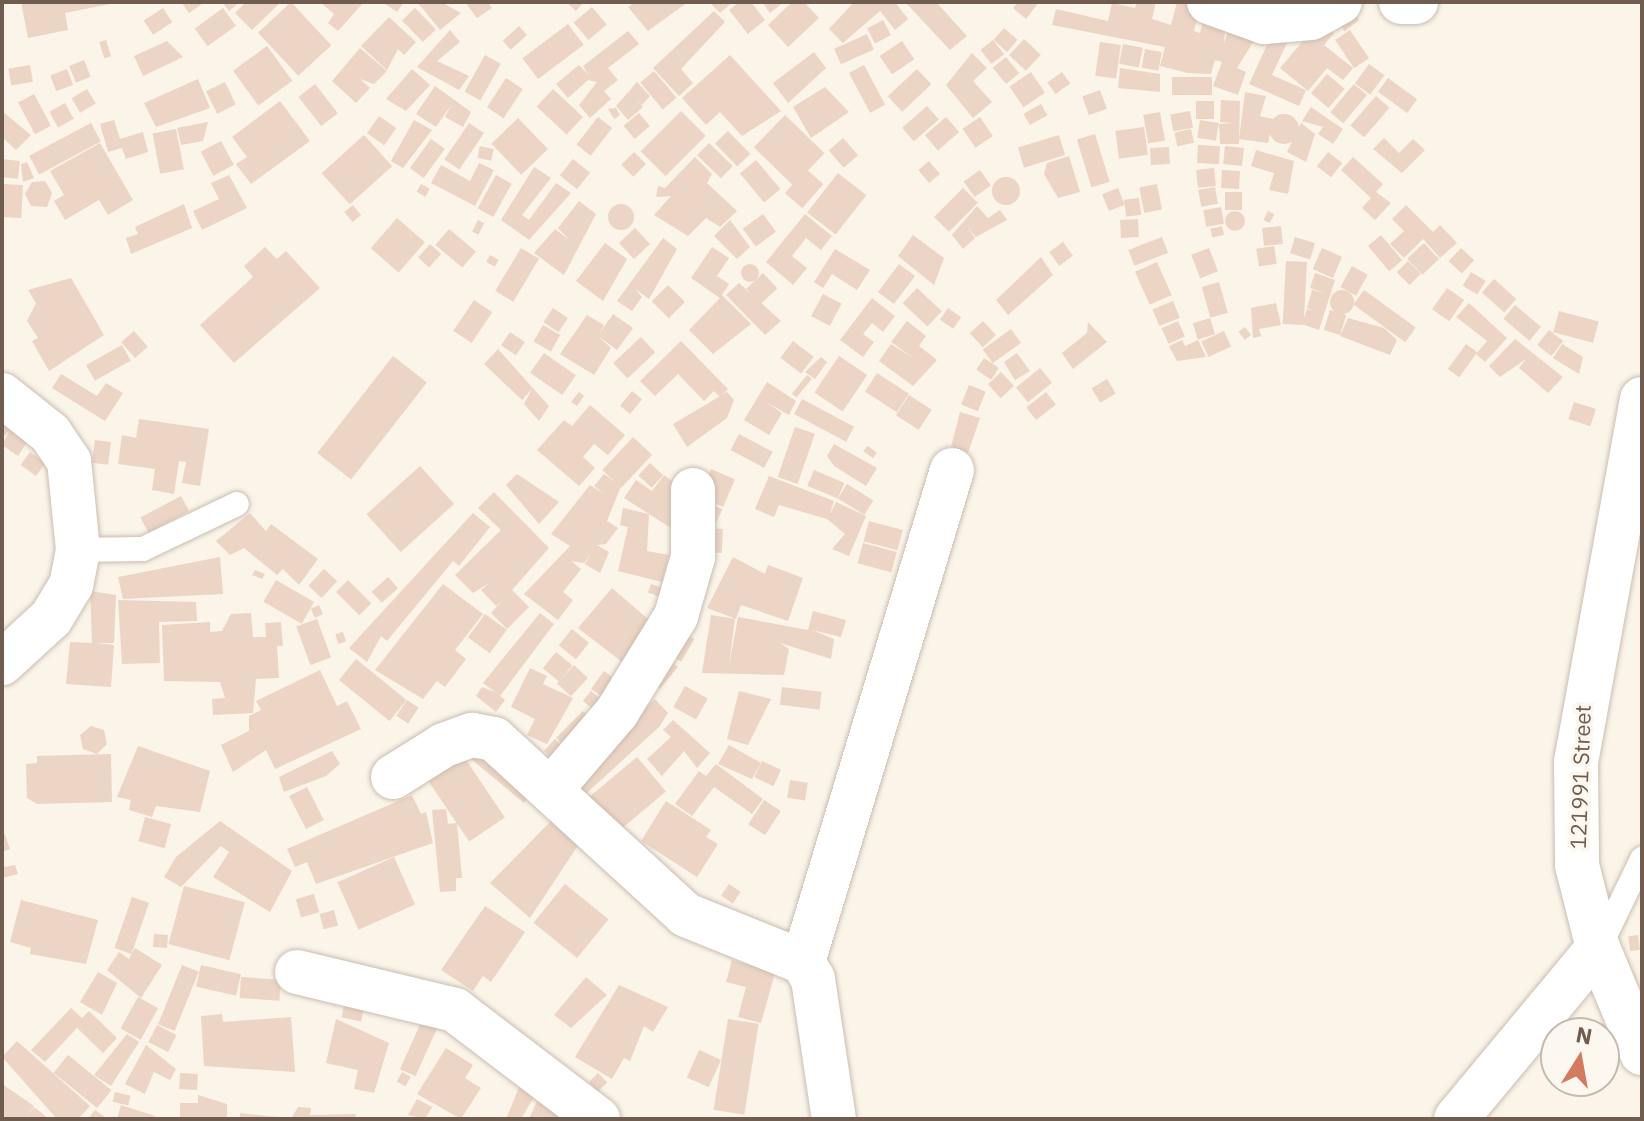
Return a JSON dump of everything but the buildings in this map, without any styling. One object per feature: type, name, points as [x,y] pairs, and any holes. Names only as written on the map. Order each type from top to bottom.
[{"type":"street","points":[[1209,2],[1264,22],[1311,18],[1340,2]]},
{"type":"street","points":[[1401,2],[1416,2]]},
{"type":"street","points":[[2,395],[50,433],[69,461],[78,550],[71,585],[51,618],[2,663]]},
{"type":"street","name":"121991 Street","points":[[1642,399],[1576,762],[1577,865],[1598,948],[1642,1053]]},
{"type":"street","points":[[803,962],[952,470]]},
{"type":"street","points":[[553,787],[617,712],[676,616],[693,557],[693,490]]},
{"type":"street","points":[[393,777],[472,735],[494,739],[553,787],[686,915],[803,962],[813,979],[834,1119]]},
{"type":"street","points":[[1456,1119],[1598,948]]},
{"type":"street","points":[[297,972],[455,1010],[598,1119]]},
{"type":"lane","points":[[78,550],[143,549],[237,504]]},
{"type":"lane","points":[[1598,948],[1642,859]]}]
